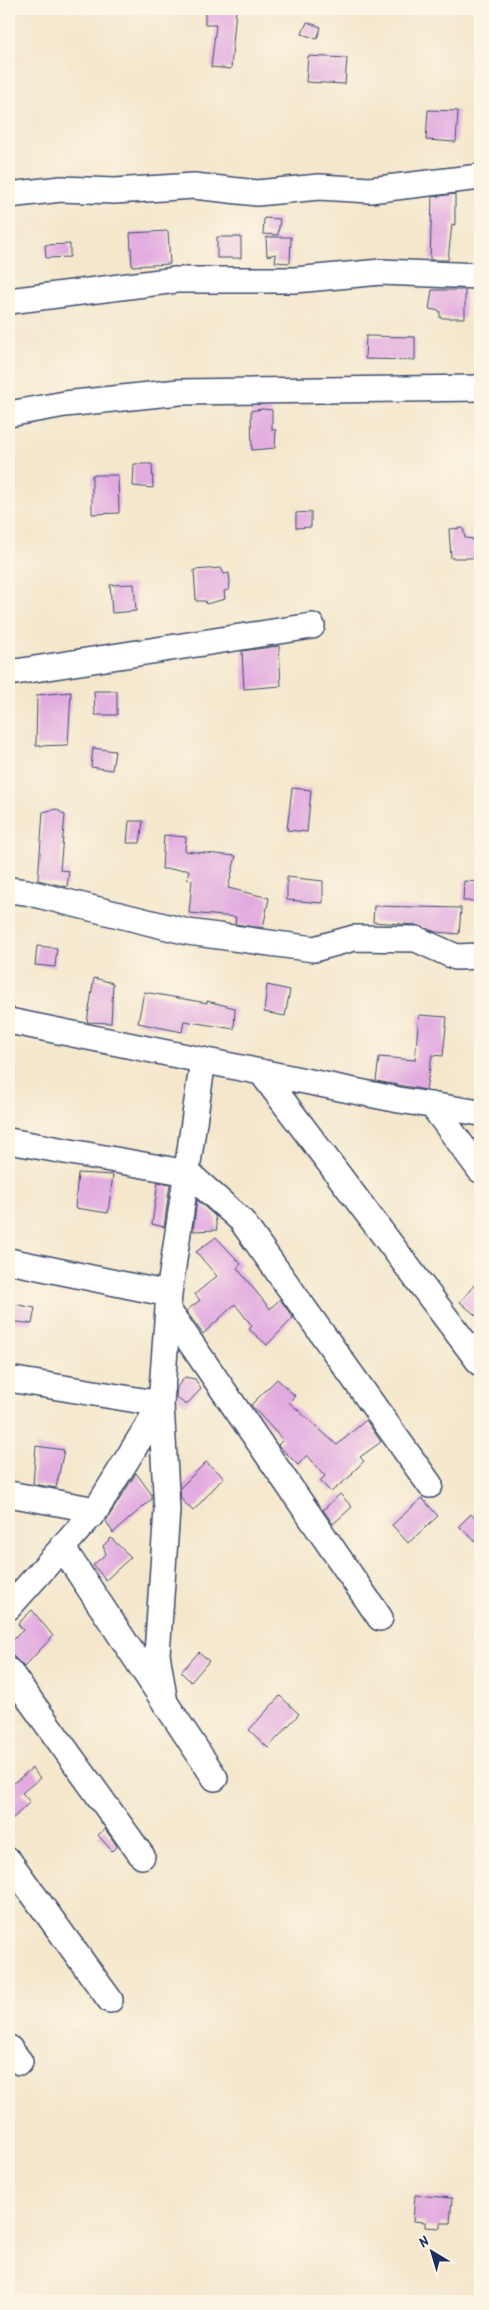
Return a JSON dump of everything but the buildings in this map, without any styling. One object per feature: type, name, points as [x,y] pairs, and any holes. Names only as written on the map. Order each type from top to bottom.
[{"type":"street","points":[[9,195],[60,189],[114,191],[194,186],[257,193],[319,187],[370,190],[480,177]]},
{"type":"street","points":[[9,301],[176,280],[295,280],[381,272],[480,276]]},
{"type":"street","points":[[9,414],[65,404],[179,392],[480,388]]},
{"type":"street","points":[[9,673],[312,626]]},
{"type":"street","points":[[9,890],[26,892],[188,932],[314,949],[354,938],[416,938],[456,956],[480,956]]},
{"type":"street","points":[[9,1022],[480,1113]]},
{"type":"street","points":[[165,1702],[157,1654],[166,1510],[161,1404],[169,1302],[203,1060]]},
{"type":"street","points":[[261,1072],[480,1362]]},
{"type":"street","points":[[432,1105],[480,1170]]},
{"type":"street","points":[[9,1141],[188,1173],[240,1220],[430,1485]]},
{"type":"street","points":[[9,1262],[169,1302],[380,1618]]},
{"type":"street","points":[[9,1379],[161,1404]]},
{"type":"street","points":[[9,1607],[96,1510],[161,1404]]},
{"type":"street","points":[[9,1494],[96,1510]]},
{"type":"street","points":[[62,1547],[215,1778]]},
{"type":"street","points":[[9,1671],[142,1856]]},
{"type":"street","points":[[9,1861],[110,2000]]}]
